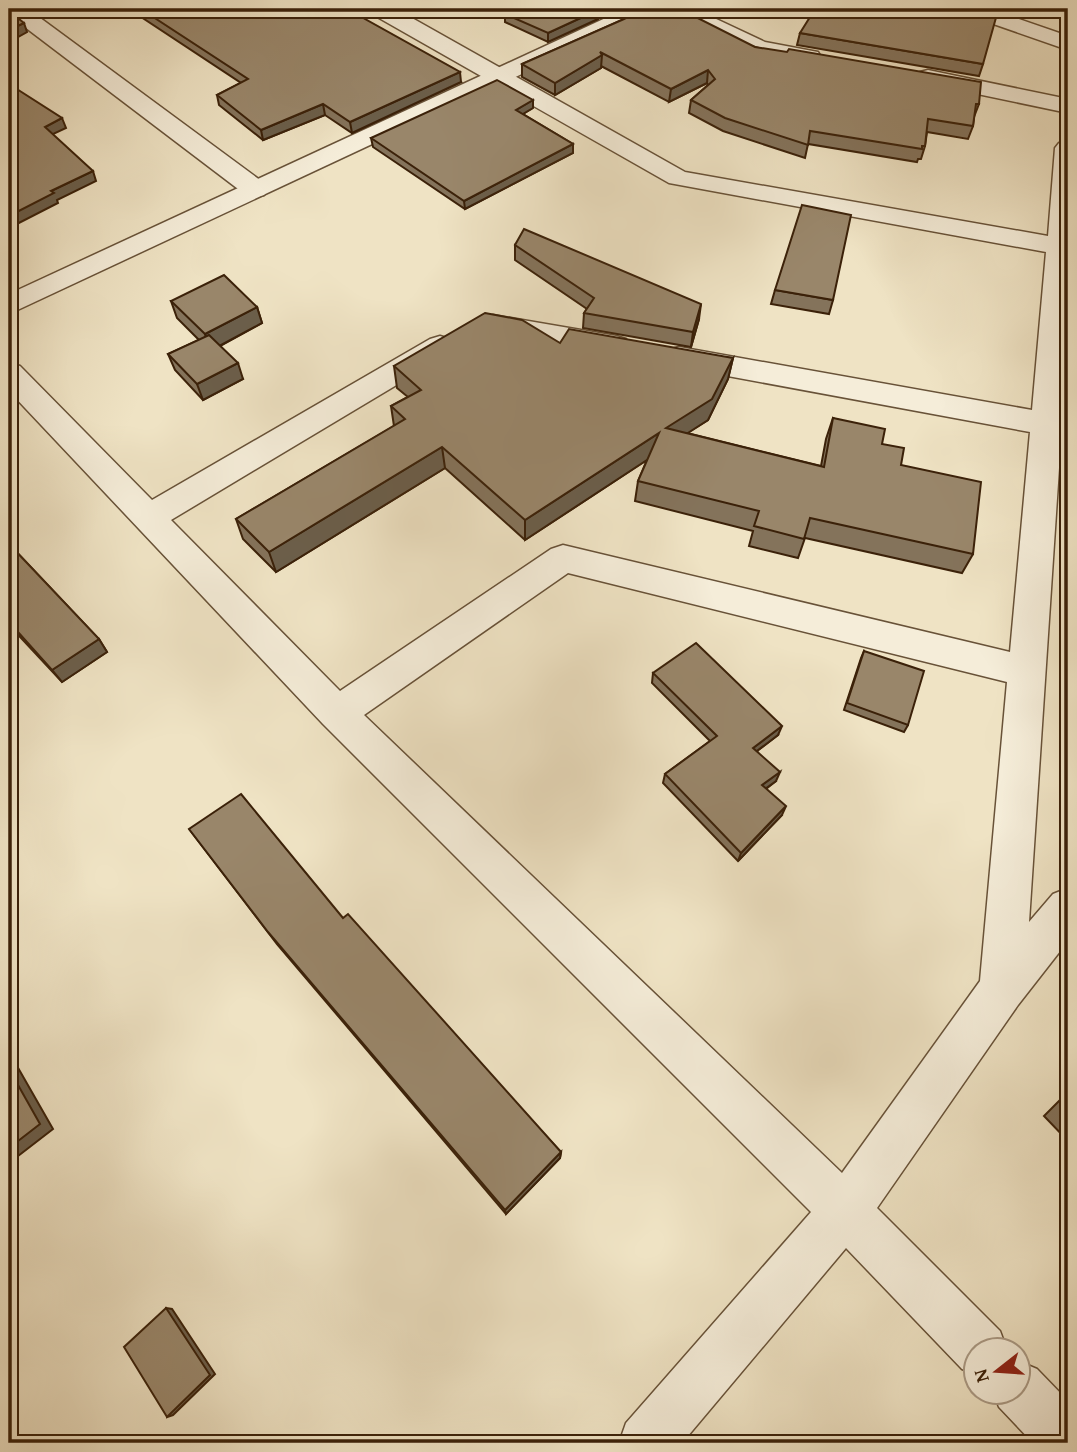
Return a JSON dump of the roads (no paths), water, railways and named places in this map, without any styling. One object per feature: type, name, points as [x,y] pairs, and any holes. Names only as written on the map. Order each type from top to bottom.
[{"type":"street","points":[[14,9],[255,189]]},
{"type":"street","points":[[380,9],[678,178],[1064,247]]},
{"type":"street","points":[[9,305],[642,9]]},
{"type":"street","points":[[678,9],[759,48],[838,61]]},
{"type":"street","points":[[961,9],[985,14],[1068,43]]},
{"type":"street","points":[[904,73],[1068,106]]},
{"type":"street","points":[[1002,989],[1046,424],[1064,247],[1068,148]]},
{"type":"street","points":[[149,517],[481,322],[1046,424]]},
{"type":"street","points":[[9,373],[337,713],[845,1211],[967,1336]]},
{"type":"street","points":[[337,713],[563,558],[1027,671]]},
{"type":"street","points":[[646,1443],[845,1211],[1002,989],[1068,908]]},
{"type":"street","points":[[1032,1403],[1068,1440]]}]
